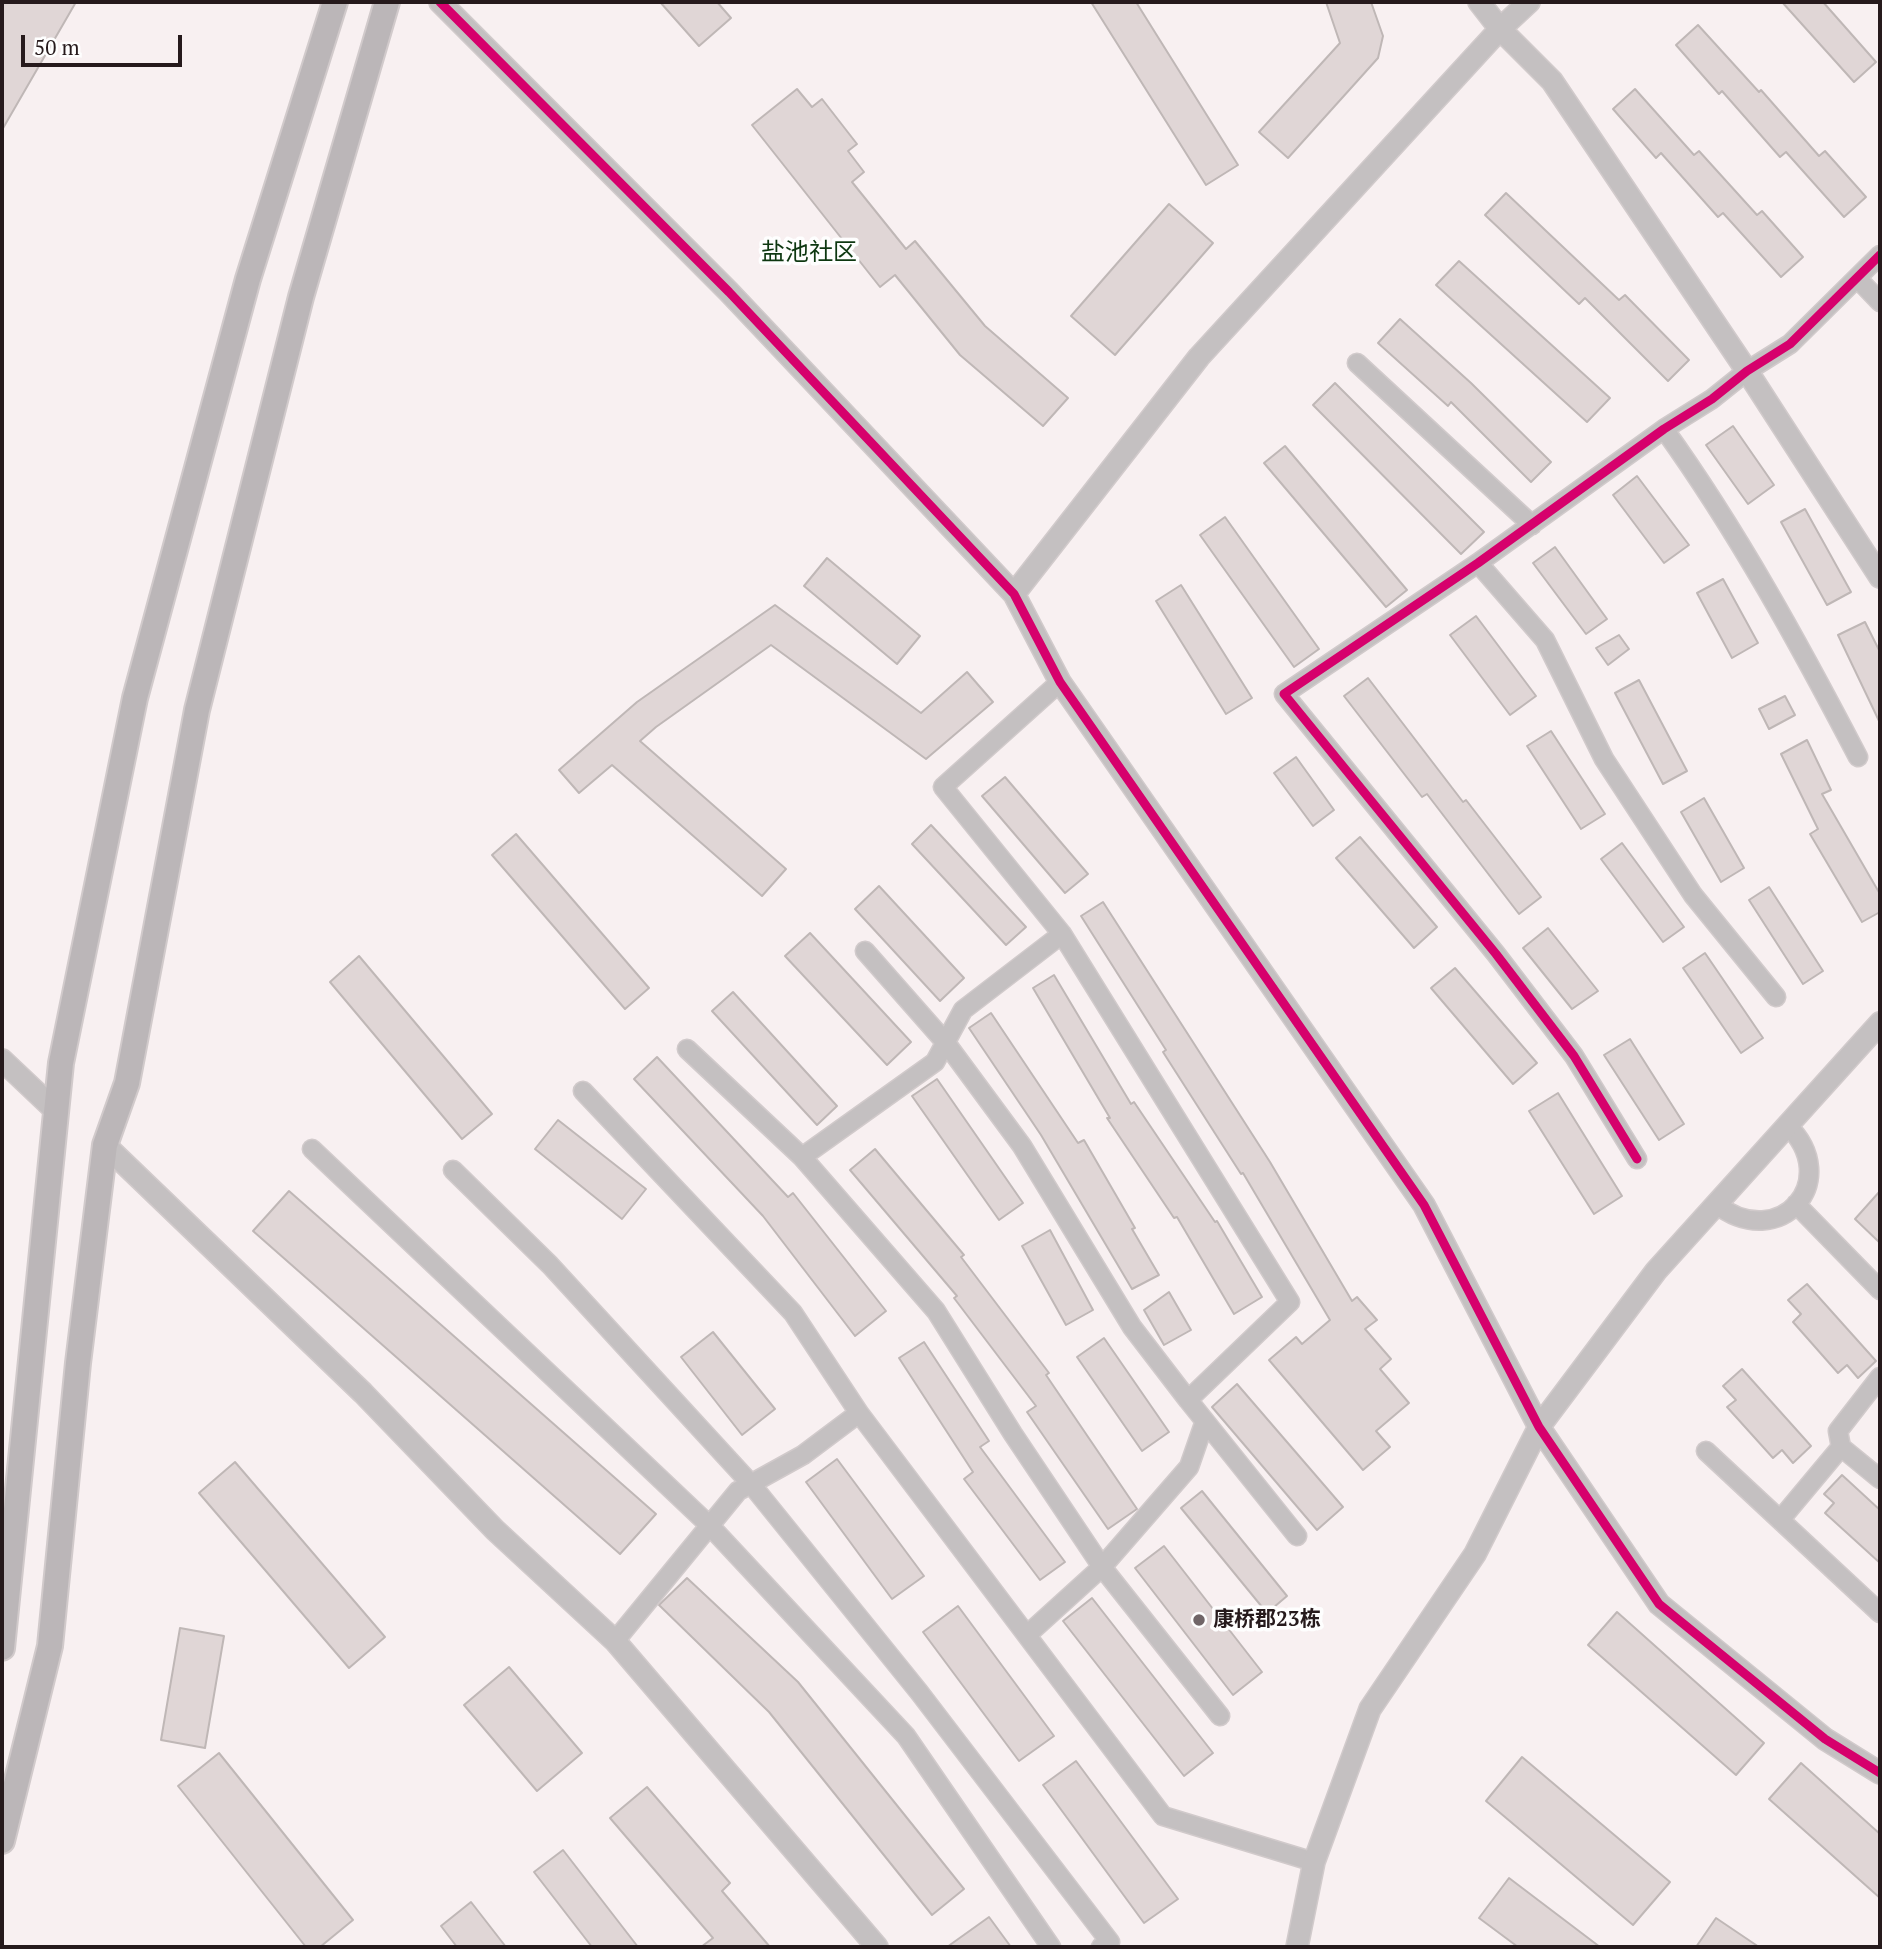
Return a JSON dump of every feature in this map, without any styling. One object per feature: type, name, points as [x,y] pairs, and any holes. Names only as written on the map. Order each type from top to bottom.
[{"type":"main road","points":[[2,1648],[61,1063],[135,698],[248,279],[335,2]]},
{"type":"main road","points":[[2,1841],[50,1646],[78,1363],[105,1145],[127,1083],[197,710],[301,297],[387,2]]},
{"type":"street","points":[[440,2],[729,292],[1014,594],[1060,682],[1424,1205],[1539,1427],[1659,1604],[1825,1739],[1880,1773]]},
{"type":"street","points":[[1479,2],[1500,29],[1552,81],[1747,371],[1880,576]]},
{"type":"street","points":[[1014,594],[1199,357],[1500,29],[1529,2]]},
{"type":"street","points":[[1637,1158],[1574,1056],[1496,954],[1284,694],[1478,563],[1664,429],[1790,344],[1880,255]]},
{"type":"street","points":[[1857,278],[1880,302]]},
{"type":"street","points":[[1357,363],[1532,525]]},
{"type":"street","points":[[1664,429],[1707,489],[1801,648],[1858,757]]},
{"type":"street","points":[[1478,563],[1545,640],[1611,770],[1693,895],[1776,997]]},
{"type":"street","points":[[1060,682],[943,787],[1062,934],[1290,1302],[1188,1400]]},
{"type":"street","points":[[802,1157],[935,1062],[963,1010],[1062,934]]},
{"type":"street","points":[[865,951],[946,1043],[1022,1146],[1132,1327],[1297,1536]]},
{"type":"street","points":[[1297,1947],[1314,1862],[1370,1709],[1475,1554],[1539,1427],[1656,1270],[1880,1023]]},
{"type":"street","points":[[687,1049],[802,1157],[936,1311],[1013,1434],[1102,1567],[1220,1716]]},
{"type":"street","points":[[2,1060],[56,1111]]},
{"type":"street","points":[[583,1091],[793,1313],[859,1413],[1163,1816],[1314,1862]]},
{"type":"street","points":[[1716,1204],[1730,1215],[1747,1221],[1765,1221],[1782,1216],[1796,1204],[1806,1189],[1810,1171],[1808,1154],[1800,1137],[1787,1125]]},
{"type":"street","points":[[105,1145],[363,1393],[495,1530],[615,1641],[877,1947]]},
{"type":"street","points":[[312,1149],[710,1526],[906,1736],[1051,1947]]},
{"type":"street","points":[[453,1170],[550,1265],[751,1484],[919,1692],[1110,1942],[1101,1947]]},
{"type":"street","points":[[1796,1204],[1880,1290]]},
{"type":"street","points":[[1880,1377],[1838,1430],[1841,1447],[1880,1479]]},
{"type":"street","points":[[615,1641],[738,1491],[803,1455],[859,1413]]},
{"type":"street","points":[[1027,1635],[1102,1567],[1189,1466],[1205,1422]]},
{"type":"street","points":[[1780,1520],[1841,1447]]},
{"type":"street","points":[[1706,1451],[1880,1614]]},
{"type":"building","points":[[2,2],[76,2],[2,130]]},
{"type":"building","points":[[660,2],[717,2],[731,18],[699,46]]},
{"type":"building","points":[[1091,2],[1136,2],[1238,165],[1206,185]]},
{"type":"building","points":[[1326,2],[1371,2],[1383,36],[1378,58],[1288,158],[1259,132],[1340,43]]},
{"type":"building","points":[[1782,2],[1823,2],[1876,62],[1854,82]]},
{"type":"building","points":[[1698,25],[1759,92],[1761,90],[1819,156],[1825,151],[1866,197],[1844,217],[1786,152],[1780,157],[1722,91],[1719,94],[1676,45]]},
{"type":"building","points":[[797,89],[812,107],[822,99],[857,144],[848,151],[864,172],[852,182],[906,249],[915,241],[985,326],[1068,398],[1043,426],[960,355],[895,275],[880,287],[752,125]]},
{"type":"building","points":[[1635,89],[1694,155],[1699,151],[1757,215],[1762,211],[1803,257],[1781,277],[1723,213],[1718,217],[1661,153],[1656,158],[1613,109]]},
{"type":"building","points":[[1506,193],[1619,300],[1625,295],[1689,360],[1668,381],[1585,298],[1579,304],[1485,215]]},
{"type":"building","points":[[1169,204],[1213,243],[1115,355],[1071,316]]},
{"type":"building","points":[[1459,261],[1610,398],[1587,422],[1436,285]]},
{"type":"building","points":[[1400,319],[1471,383],[1551,462],[1531,482],[1451,402],[1448,406],[1378,343]]},
{"type":"building","points":[[1335,383],[1484,532],[1461,554],[1313,405]]},
{"type":"building","points":[[1733,426],[1774,485],[1748,504],[1706,445]]},
{"type":"building","points":[[1285,446],[1407,590],[1386,607],[1264,463]]},
{"type":"building","points":[[1637,476],[1689,545],[1664,563],[1613,495]]},
{"type":"building","points":[[1805,509],[1851,592],[1827,605],[1781,522]]},
{"type":"building","points":[[1225,517],[1319,649],[1294,667],[1200,535]]},
{"type":"building","points":[[1555,547],[1607,619],[1586,634],[1533,563]]},
{"type":"building","points":[[827,558],[920,636],[897,664],[804,586]]},
{"type":"building","points":[[1723,579],[1758,643],[1732,658],[1697,593]]},
{"type":"building","points":[[1181,585],[1252,698],[1226,714],[1156,601]]},
{"type":"building","points":[[775,605],[921,713],[967,672],[993,702],[926,759],[771,645],[656,727],[640,741],[786,869],[762,896],[612,765],[579,793],[559,770],[637,702]]},
{"type":"building","points":[[1476,616],[1536,696],[1510,715],[1450,635]]},
{"type":"building","points":[[1865,622],[1880,652],[1880,723],[1838,635]]},
{"type":"building","points":[[1619,635],[1629,649],[1608,665],[1596,648]]},
{"type":"building","points":[[1368,678],[1463,802],[1466,800],[1541,897],[1519,914],[1427,794],[1422,797],[1344,696]]},
{"type":"building","points":[[1639,680],[1687,771],[1663,784],[1615,693]]},
{"type":"building","points":[[1785,696],[1795,715],[1769,729],[1759,709]]},
{"type":"building","points":[[1551,731],[1605,814],[1581,829],[1527,746]]},
{"type":"building","points":[[1807,740],[1831,790],[1822,794],[1880,894],[1880,912],[1862,922],[1810,834],[1818,829],[1781,754]]},
{"type":"building","points":[[1296,757],[1334,810],[1313,826],[1274,773]]},
{"type":"building","points":[[1005,777],[1088,874],[1065,893],[982,796]]},
{"type":"building","points":[[1704,798],[1744,868],[1721,882],[1681,812]]},
{"type":"building","points":[[931,825],[1026,927],[1006,945],[912,844]]},
{"type":"building","points":[[516,834],[649,988],[625,1009],[492,855]]},
{"type":"building","points":[[1360,837],[1437,927],[1414,948],[1336,858]]},
{"type":"building","points":[[1622,843],[1684,927],[1663,942],[1601,859]]},
{"type":"building","points":[[879,886],[964,978],[940,1001],[855,909]]},
{"type":"building","points":[[1769,887],[1823,971],[1803,984],[1749,900]]},
{"type":"building","points":[[1103,902],[1270,1162],[1352,1301],[1357,1297],[1377,1320],[1365,1329],[1391,1359],[1380,1369],[1409,1403],[1376,1431],[1390,1447],[1363,1470],[1269,1360],[1296,1337],[1302,1344],[1330,1320],[1243,1173],[1241,1174],[1163,1052],[1166,1050],[1081,916]]},
{"type":"building","points":[[1548,928],[1598,991],[1572,1009],[1523,948]]},
{"type":"building","points":[[810,933],[911,1042],[887,1065],[785,956]]},
{"type":"building","points":[[1705,953],[1763,1038],[1741,1053],[1683,968]]},
{"type":"building","points":[[359,956],[492,1114],[462,1139],[330,982]]},
{"type":"building","points":[[1455,968],[1537,1063],[1513,1084],[1431,988]]},
{"type":"building","points":[[1054,975],[1131,1104],[1134,1102],[1215,1222],[1217,1221],[1262,1297],[1234,1314],[1177,1217],[1174,1218],[1107,1118],[1110,1118],[1033,988]]},
{"type":"building","points":[[733,992],[837,1106],[817,1125],[712,1011]]},
{"type":"building","points":[[991,1013],[1078,1143],[1084,1140],[1159,1275],[1132,1289],[1041,1135],[969,1028]]},
{"type":"building","points":[[1630,1039],[1684,1124],[1659,1140],[1604,1055]]},
{"type":"building","points":[[657,1057],[788,1197],[793,1193],[886,1311],[855,1336],[763,1216],[634,1079]]},
{"type":"building","points":[[937,1079],[1023,1203],[999,1220],[912,1096]]},
{"type":"building","points":[[1558,1093],[1622,1196],[1594,1214],[1529,1111]]},
{"type":"building","points":[[558,1120],[646,1189],[622,1219],[535,1149]]},
{"type":"building","points":[[875,1149],[964,1255],[961,1257],[1049,1373],[1046,1375],[1137,1509],[1108,1529],[1027,1412],[1036,1406],[954,1298],[957,1296],[850,1170]]},
{"type":"building","points":[[289,1191],[656,1514],[620,1554],[253,1231]]},
{"type":"building","points":[[1880,1191],[1880,1243],[1855,1219]]},
{"type":"building","points":[[1050,1230],[1093,1310],[1066,1325],[1022,1246]]},
{"type":"building","points":[[1807,1284],[1876,1361],[1858,1378],[1847,1365],[1838,1373],[1793,1322],[1801,1314],[1788,1300]]},
{"type":"building","points":[[1169,1292],[1191,1330],[1164,1345],[1144,1310]]},
{"type":"building","points":[[713,1332],[775,1409],[742,1435],[681,1357]]},
{"type":"building","points":[[1104,1338],[1169,1432],[1142,1451],[1077,1357]]},
{"type":"building","points":[[924,1342],[989,1441],[980,1447],[1065,1562],[1040,1580],[964,1479],[973,1472],[899,1358]]},
{"type":"building","points":[[1742,1369],[1811,1446],[1793,1463],[1782,1450],[1773,1458],[1727,1407],[1736,1400],[1723,1386]]},
{"type":"building","points":[[1237,1384],[1343,1507],[1317,1530],[1212,1407]]},
{"type":"building","points":[[837,1459],[924,1576],[892,1599],[806,1482]]},
{"type":"building","points":[[235,1462],[385,1637],[349,1668],[199,1493]]},
{"type":"building","points":[[1842,1475],[1880,1510],[1880,1563],[1825,1513],[1834,1503],[1824,1494]]},
{"type":"building","points":[[1202,1491],[1287,1596],[1267,1613],[1181,1508]]},
{"type":"building","name":"康桥郡23栋","points":[[1164,1546],[1262,1672],[1233,1695],[1135,1568]]},
{"type":"building","points":[[687,1578],[798,1682],[964,1889],[932,1915],[769,1712],[659,1605]]},
{"type":"building","points":[[1092,1598],[1213,1753],[1184,1776],[1063,1621]]},
{"type":"building","points":[[958,1606],[1054,1736],[1019,1761],[923,1632]]},
{"type":"building","points":[[1617,1612],[1764,1743],[1736,1775],[1588,1645]]},
{"type":"building","points":[[180,1628],[224,1636],[205,1748],[161,1740]]},
{"type":"building","points":[[509,1667],[582,1753],[537,1791],[464,1705]]},
{"type":"building","points":[[219,1753],[353,1920],[320,1947],[306,1947],[178,1786]]},
{"type":"building","points":[[1522,1757],[1670,1882],[1633,1925],[1486,1801]]},
{"type":"building","points":[[1076,1761],[1178,1899],[1144,1923],[1043,1785]]},
{"type":"building","points":[[1801,1763],[1880,1834],[1880,1898],[1769,1799]]},
{"type":"building","points":[[647,1787],[730,1883],[722,1891],[770,1947],[701,1947],[713,1938],[610,1818]]},
{"type":"building","points":[[563,1850],[638,1947],[592,1947],[534,1872]]},
{"type":"building","points":[[1509,1878],[1600,1947],[1518,1947],[1479,1918]]},
{"type":"building","points":[[471,1902],[506,1947],[457,1947],[441,1926]]},
{"type":"building","points":[[989,1917],[1011,1947],[947,1947]]},
{"type":"building","points":[[1716,1918],[1759,1947],[1696,1947]]},
{"type":"cycle path","points":[[440,2],[729,292],[1014,594],[1060,682],[1424,1205],[1539,1427],[1659,1604],[1825,1739],[1880,1773]]},
{"type":"cycle path","points":[[1637,1159],[1574,1056],[1496,954],[1284,694],[1478,563],[1664,429],[1790,344],[1880,255]]},
{"type":"place","name":"康桥郡23栋","points":[[1199,1620]]},
{"type":"district","name":"盐池社区","points":[[809,253]]}]
